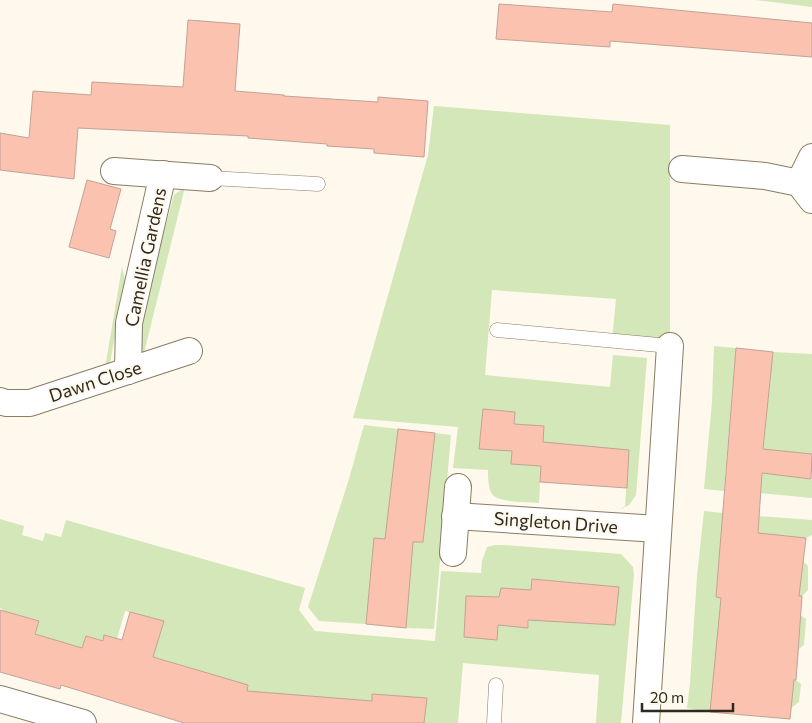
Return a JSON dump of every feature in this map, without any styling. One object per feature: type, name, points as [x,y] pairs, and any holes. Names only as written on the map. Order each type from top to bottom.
[{"type":"street","points":[[682,169],[765,176],[806,192],[812,157]]},
{"type":"street","name":"Camellia Gardens","points":[[114,171],[210,178]]},
{"type":"street","name":"Camellia Gardens","points":[[128,371],[129,323],[162,174]]},
{"type":"street","points":[[646,723],[670,346]]},
{"type":"street","name":"Dawn Close","points":[[0,401],[6,403],[30,403],[189,351]]},
{"type":"street","points":[[454,553],[458,488]]},
{"type":"street","name":"Singleton Drive","points":[[455,516],[658,529]]},
{"type":"street","points":[[0,699],[83,723]]},
{"type":"lane","points":[[210,178],[318,184]]},
{"type":"lane","points":[[497,330],[670,346]]},
{"type":"lane","points":[[494,723],[496,685]]},
{"type":"green space","points":[[755,0],[812,0],[812,7]]},
{"type":"green space","points":[[434,106],[670,125],[670,346],[612,340],[616,299],[492,290],[485,375],[610,387],[613,355],[647,358],[636,495],[629,505],[619,510],[625,506],[629,450],[543,443],[514,424],[515,412],[483,410],[479,448],[512,451],[511,464],[541,466],[539,503],[514,502],[500,499],[492,494],[488,470],[453,468],[458,427],[353,418],[428,155]]},
{"type":"green space","points":[[185,187],[144,353],[136,357],[140,318],[174,195]]},
{"type":"green space","points":[[122,267],[125,280],[110,363],[105,368]]},
{"type":"green space","points":[[714,346],[736,348],[724,491],[704,489],[712,402]]},
{"type":"green space","points":[[773,352],[812,354],[812,498],[759,493]]},
{"type":"green space","points":[[364,425],[398,429],[386,539],[374,538],[366,624],[319,621],[308,607],[349,479]]},
{"type":"green space","points":[[435,433],[451,435],[434,629],[406,628],[413,542],[423,542]]},
{"type":"green space","points":[[704,511],[723,513],[716,597],[722,598],[710,712],[687,708]]},
{"type":"green space","points":[[759,516],[812,520],[812,535],[806,538],[803,561],[808,566],[808,590],[802,596],[800,615],[806,619],[804,645],[799,649],[796,680],[801,684],[799,702],[791,708],[790,719],[750,715]]},
{"type":"green space","points":[[0,519],[24,526],[22,535],[43,541],[45,533],[61,537],[66,520],[305,588],[299,610],[315,631],[435,641],[441,571],[481,573],[482,561],[487,547],[495,545],[621,554],[633,567],[634,574],[621,723],[596,723],[599,675],[463,663],[458,723],[424,723],[426,698],[372,694],[372,701],[313,697],[280,723],[192,668],[153,657],[164,621],[125,611],[117,639],[104,635],[103,641],[86,636],[82,648],[35,635],[39,621],[6,612],[0,608]],"holes":[[[532,579],[619,587],[614,625],[559,622],[529,618],[528,628],[498,625],[497,640],[464,637],[466,596],[499,597],[501,588],[531,590]]]},
{"type":"building","points":[[499,4],[612,12],[613,4],[812,23],[812,57],[610,41],[610,47],[496,39]]},
{"type":"building","points":[[188,20],[240,24],[235,91],[378,102],[378,97],[428,101],[424,157],[374,153],[374,149],[248,138],[248,136],[78,128],[74,179],[0,170],[0,133],[29,138],[33,91],[91,95],[92,82],[183,87]]},
{"type":"building","points":[[87,180],[121,189],[110,229],[116,231],[109,258],[69,247]]},
{"type":"building","points":[[736,348],[773,352],[763,449],[812,454],[811,479],[762,473],[758,533],[806,538],[799,596],[802,596],[796,680],[794,680],[790,719],[710,712],[721,598],[716,597]]},
{"type":"building","points":[[483,409],[515,412],[514,424],[544,426],[543,442],[629,450],[627,488],[540,482],[541,466],[511,464],[512,451],[479,449]]},
{"type":"building","points":[[398,429],[435,433],[423,542],[413,542],[406,628],[366,624],[374,538],[385,539]]},
{"type":"building","points":[[532,579],[619,587],[615,625],[528,620],[528,628],[498,625],[497,640],[464,637],[466,596],[499,597],[501,588],[531,590]]},
{"type":"building","points":[[0,610],[39,621],[35,634],[82,648],[86,636],[103,641],[104,635],[122,640],[130,612],[164,621],[153,657],[248,685],[247,691],[372,701],[372,694],[427,698],[424,723],[184,723],[61,685],[60,689],[0,672]]}]
